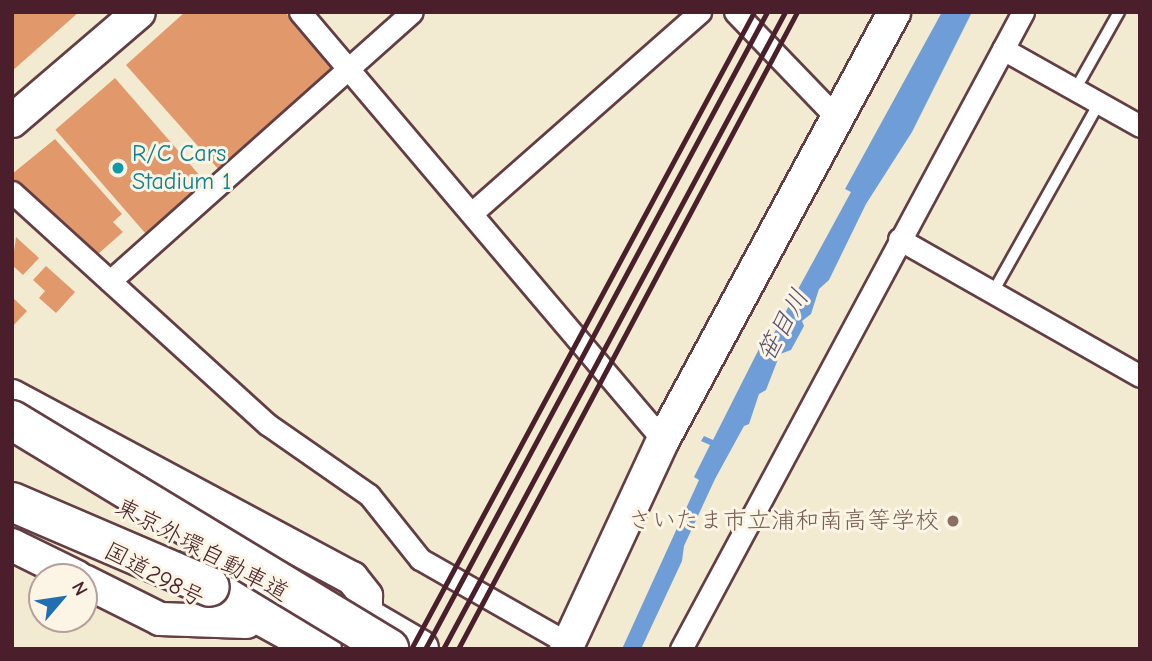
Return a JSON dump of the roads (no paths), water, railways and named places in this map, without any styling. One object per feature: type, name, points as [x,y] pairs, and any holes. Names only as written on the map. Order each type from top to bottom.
[{"type":"highway","points":[[12,420],[400,648]]},
{"type":"highway","points":[[12,436],[366,618],[400,648]]},
{"type":"highway","name":"東京外環自動車道","points":[[12,450],[400,648]]},
{"type":"highway","name":"東京外環自動車道","points":[[12,485],[211,587],[322,649]]},
{"type":"highway","points":[[12,501],[211,587]]},
{"type":"highway","name":"国道298号","points":[[12,501],[297,649]]},
{"type":"street","points":[[12,121],[139,12]]},
{"type":"street","points":[[300,12],[473,212],[663,440]]},
{"type":"street","points":[[110,281],[412,12]]},
{"type":"street","points":[[473,212],[700,12]]},
{"type":"street","points":[[735,12],[838,119]]},
{"type":"street","points":[[12,192],[267,424],[369,495],[420,559],[567,646],[663,440],[894,12]]},
{"type":"street","points":[[681,649],[1023,12]]},
{"type":"street","points":[[1003,48],[1140,126]]},
{"type":"street","points":[[899,239],[1140,376]]},
{"type":"street","points":[[12,396],[352,578],[366,596],[366,618]]},
{"type":"street","points":[[12,545],[48,563]]},
{"type":"street","points":[[98,588],[160,619],[246,622]]},
{"type":"lane","points":[[1075,90],[1119,12]]},
{"type":"lane","points":[[993,292],[1099,103]]},
{"type":"water","name":"笹目川","points":[[942,12],[972,12],[912,132],[866,204],[829,280],[819,289],[811,314],[802,321],[804,326],[791,350],[780,354],[766,390],[759,394],[749,424],[744,426],[715,479],[684,546],[682,561],[641,649],[622,649],[699,480],[694,477],[710,445],[701,441],[704,436],[713,440],[766,335],[772,337],[851,192],[845,189]]},
{"type":"railway","points":[[411,649],[754,12]]},
{"type":"railway","points":[[425,649],[767,12]]},
{"type":"railway","points":[[443,649],[785,12]]},
{"type":"railway","points":[[458,649],[797,12]]},
{"type":"place","name":"R/C Cars Stadium 1","points":[[118,168]]},
{"type":"place","name":"さいたま市立浦和南高等学校","points":[[953,521]]}]
